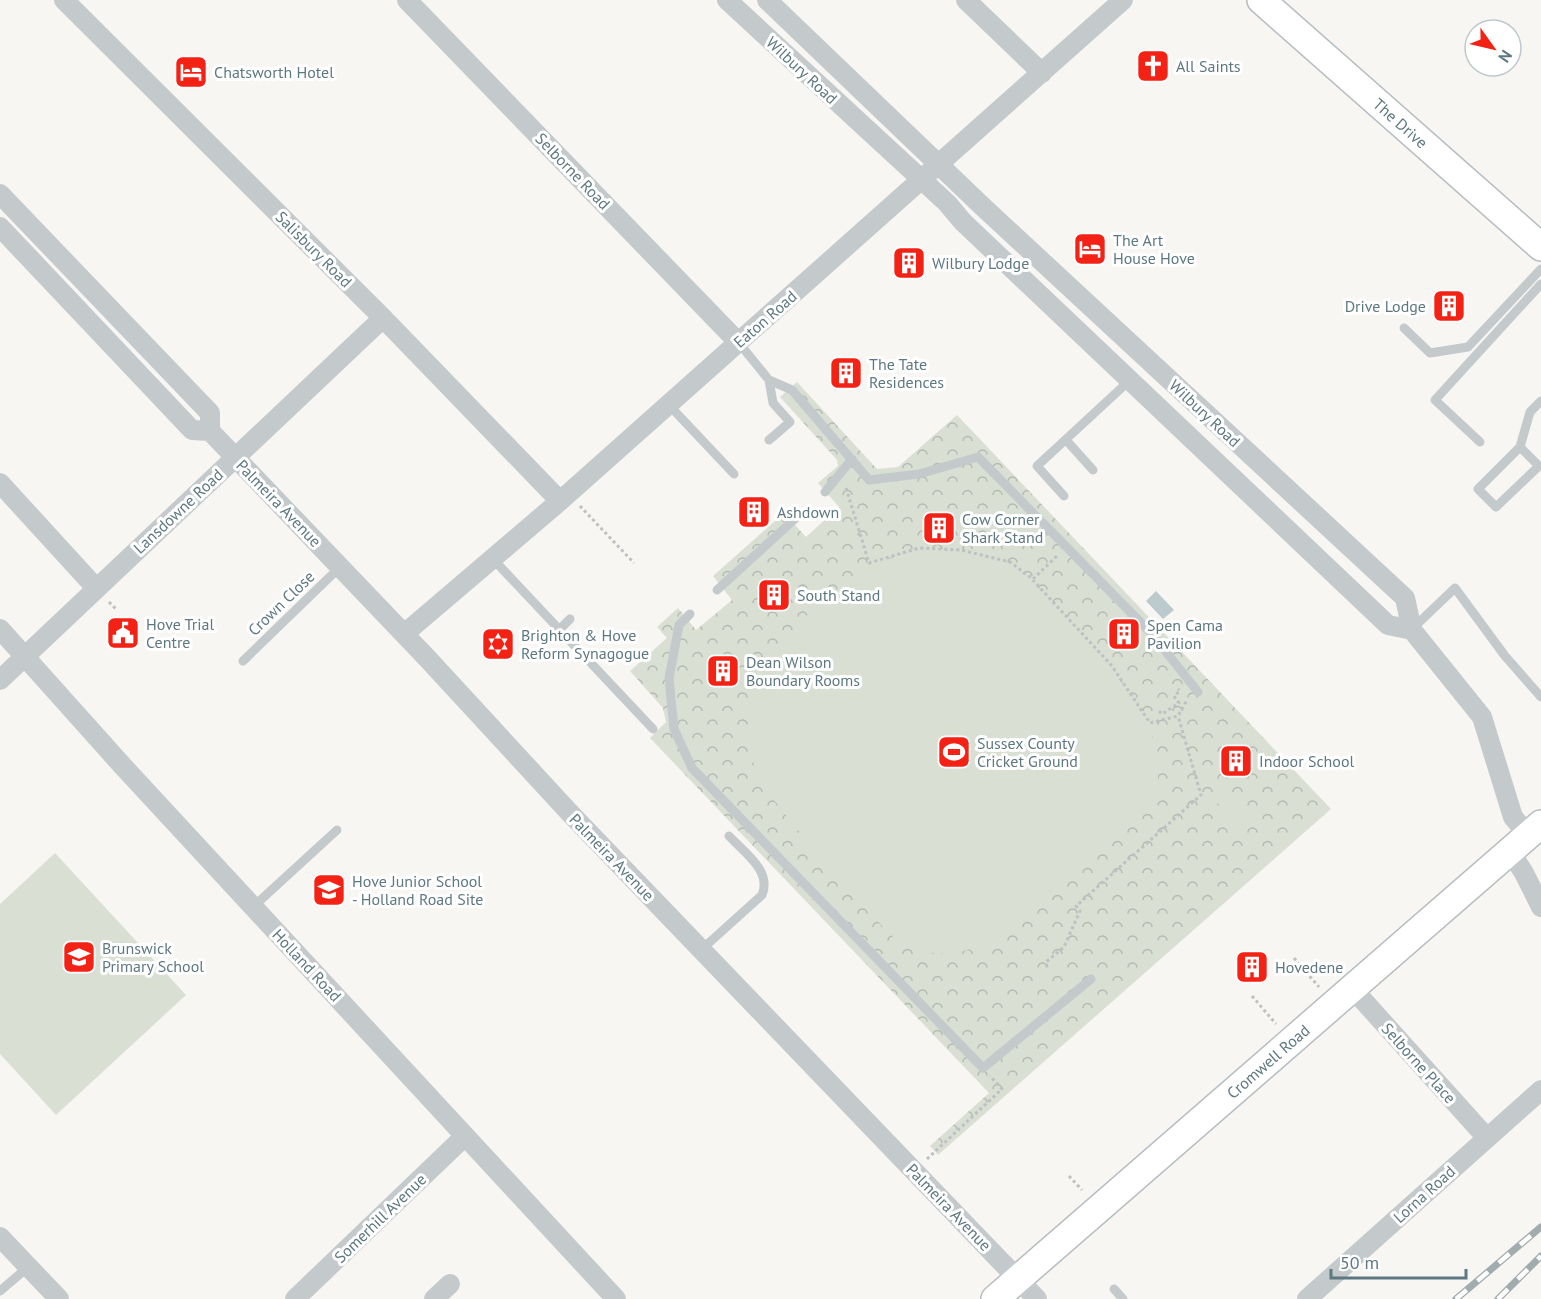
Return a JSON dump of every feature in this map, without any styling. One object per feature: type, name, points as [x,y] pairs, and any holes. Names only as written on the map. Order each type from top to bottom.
[{"type":"main road","name":"The Drive","points":[[1261,0],[1541,247]]},
{"type":"main road","name":"Cromwell Road","points":[[994,1299],[1352,988],[1529,852]]},
{"type":"street","name":"Salisbury Road","points":[[64,0],[564,497]]},
{"type":"street","name":"Selborne Road","points":[[407,0],[739,343]]},
{"type":"street","name":"Wilbury Road","points":[[727,0],[922,180],[1129,381],[1388,625],[1412,630]]},
{"type":"street","name":"Wilbury Road","points":[[767,0],[938,165],[1405,598],[1412,630],[1482,717],[1514,817],[1529,852],[1541,907]]},
{"type":"street","points":[[966,0],[1042,73]]},
{"type":"street","name":"Eaton Road","points":[[404,634],[739,343],[1123,0]]},
{"type":"street","points":[[877,140],[894,122]]},
{"type":"street","name":"Palmeira Avenue","points":[[0,194],[210,413],[210,431]]},
{"type":"street","points":[[963,222],[981,205]]},
{"type":"street","name":"Palmeira Avenue","points":[[0,227],[192,430],[210,431],[701,950],[915,1170],[1036,1299]]},
{"type":"street","name":"Lansdowne Road","points":[[0,680],[102,595],[235,457],[383,318]]},
{"type":"street","points":[[0,483],[102,595]]},
{"type":"street","name":"Holland Road","points":[[0,629],[253,907],[616,1299]]},
{"type":"street","name":"Selborne Place","points":[[1352,988],[1487,1138]]},
{"type":"street","name":"Lorna Road","points":[[1307,1299],[1541,1090]]},
{"type":"street","name":"Somerhill Avenue","points":[[296,1299],[465,1136]]},
{"type":"street","points":[[0,1237],[59,1299]]},
{"type":"street","points":[[434,1299],[450,1284]]},
{"type":"lane","points":[[1404,328],[1430,353],[1468,347],[1541,269]]},
{"type":"lane","points":[[1480,442],[1435,400],[1541,284]]},
{"type":"lane","points":[[739,343],[769,380],[792,390],[869,480],[919,474],[978,457],[1151,633],[1198,692]]},
{"type":"lane","points":[[769,380],[773,404],[790,423],[769,440]]},
{"type":"lane","points":[[1064,496],[1037,466],[1129,381]]},
{"type":"lane","points":[[1520,447],[1539,466],[1496,507],[1478,489],[1520,447],[1530,412],[1541,401]]},
{"type":"lane","points":[[668,404],[734,474]]},
{"type":"lane","points":[[1066,440],[1093,470]]},
{"type":"lane","points":[[825,492],[852,459]]},
{"type":"lane","points":[[717,590],[798,516]]},
{"type":"lane","points":[[492,558],[653,729]]},
{"type":"lane","name":"Crown Close","points":[[243,661],[340,567]]},
{"type":"lane","points":[[1412,630],[1455,588],[1505,656],[1541,697]]},
{"type":"lane","points":[[690,614],[679,625],[669,678],[674,729],[692,768],[983,1068],[1090,979]]},
{"type":"lane","points":[[560,629],[570,619]]},
{"type":"lane","points":[[253,907],[337,830]]},
{"type":"lane","points":[[701,950],[762,895],[767,884],[765,875],[729,836]]},
{"type":"lane","points":[[0,1291],[28,1267]]},
{"type":"lane","points":[[1114,1289],[1123,1299]]},
{"type":"path","points":[[841,473],[869,563],[919,549],[961,550],[1010,562],[1033,579],[1112,666],[1150,723],[1178,716]]},
{"type":"path","points":[[564,497],[634,563]]},
{"type":"path","points":[[1033,579],[1066,547]]},
{"type":"path","points":[[102,595],[116,609]]},
{"type":"path","points":[[1160,711],[1162,714],[1179,703],[1174,696],[1180,691],[1176,683],[1184,691]]},
{"type":"path","points":[[1047,967],[1046,962],[1064,947],[1080,911],[1076,906],[1201,795],[1178,716],[1187,700],[1198,692]]},
{"type":"path","points":[[1294,958],[1319,987]]},
{"type":"path","points":[[1252,996],[1276,1024]]},
{"type":"path","points":[[915,1170],[1002,1089],[983,1068]]},
{"type":"path","points":[[1069,1176],[1082,1190]]},
{"type":"green space","points":[[797,382],[877,469],[898,467],[957,415],[1331,809],[938,1155],[930,1146],[989,1093],[650,738],[666,722],[663,708],[630,671],[667,638],[657,627],[678,608],[696,630],[732,600],[713,576],[784,513],[806,537],[839,507],[818,483],[838,466],[837,460],[780,397]]},
{"type":"green space","name":"Sussex County Cricket Ground","points":[[923,551],[946,551],[980,556],[1012,567],[1026,576],[1116,675],[1134,700],[1148,726],[1157,752],[1158,777],[1149,800],[991,941],[969,950],[947,953],[925,952],[902,946],[873,917],[818,856],[772,797],[758,775],[750,746],[749,724],[760,681],[770,660],[797,624],[864,572],[892,558]]},
{"type":"green space","points":[[1223,791],[1254,824],[1245,832],[1214,799]]},
{"type":"green space","points":[[55,853],[186,995],[56,1115],[0,1054],[0,904]]},
{"type":"shaded area","points":[[1156,591],[1174,610],[1163,619],[1146,601]]},
{"type":"railway","points":[[1456,1299],[1541,1227]]},
{"type":"railway","points":[[1498,1299],[1541,1256]]},
{"type":"place","name":"All Saints","points":[[1153,66]]},
{"type":"place","name":"Chatsworth Hotel","points":[[191,72]]},
{"type":"place","name":"The Art House Hove","points":[[1090,249]]},
{"type":"place","name":"Wilbury Lodge","points":[[909,263]]},
{"type":"place","name":"Drive Lodge","points":[[1449,306]]},
{"type":"place","name":"The Tate Residences","points":[[846,373]]},
{"type":"place","name":"Ashdown","points":[[754,512]]},
{"type":"place","name":"Cow Corner Shark Stand","points":[[939,528]]},
{"type":"place","name":"South Stand","points":[[774,595]]},
{"type":"place","name":"Hove Trial Centre","points":[[123,633]]},
{"type":"place","name":"Spen Cama Pavilion","points":[[1124,634]]},
{"type":"place","name":"Brighton & Hove Reform Synagogue","points":[[498,644]]},
{"type":"place","name":"Dean Wilson Boundary Rooms","points":[[723,671]]},
{"type":"place","name":"Sussex County Cricket Ground","points":[[954,752]]},
{"type":"place","name":"Indoor School","points":[[1236,761]]},
{"type":"place","name":"Hove Junior School - Holland Road Site","points":[[329,890]]},
{"type":"place","name":"Brunswick Primary School","points":[[79,957]]},
{"type":"place","name":"Hovedene","points":[[1252,967]]}]
